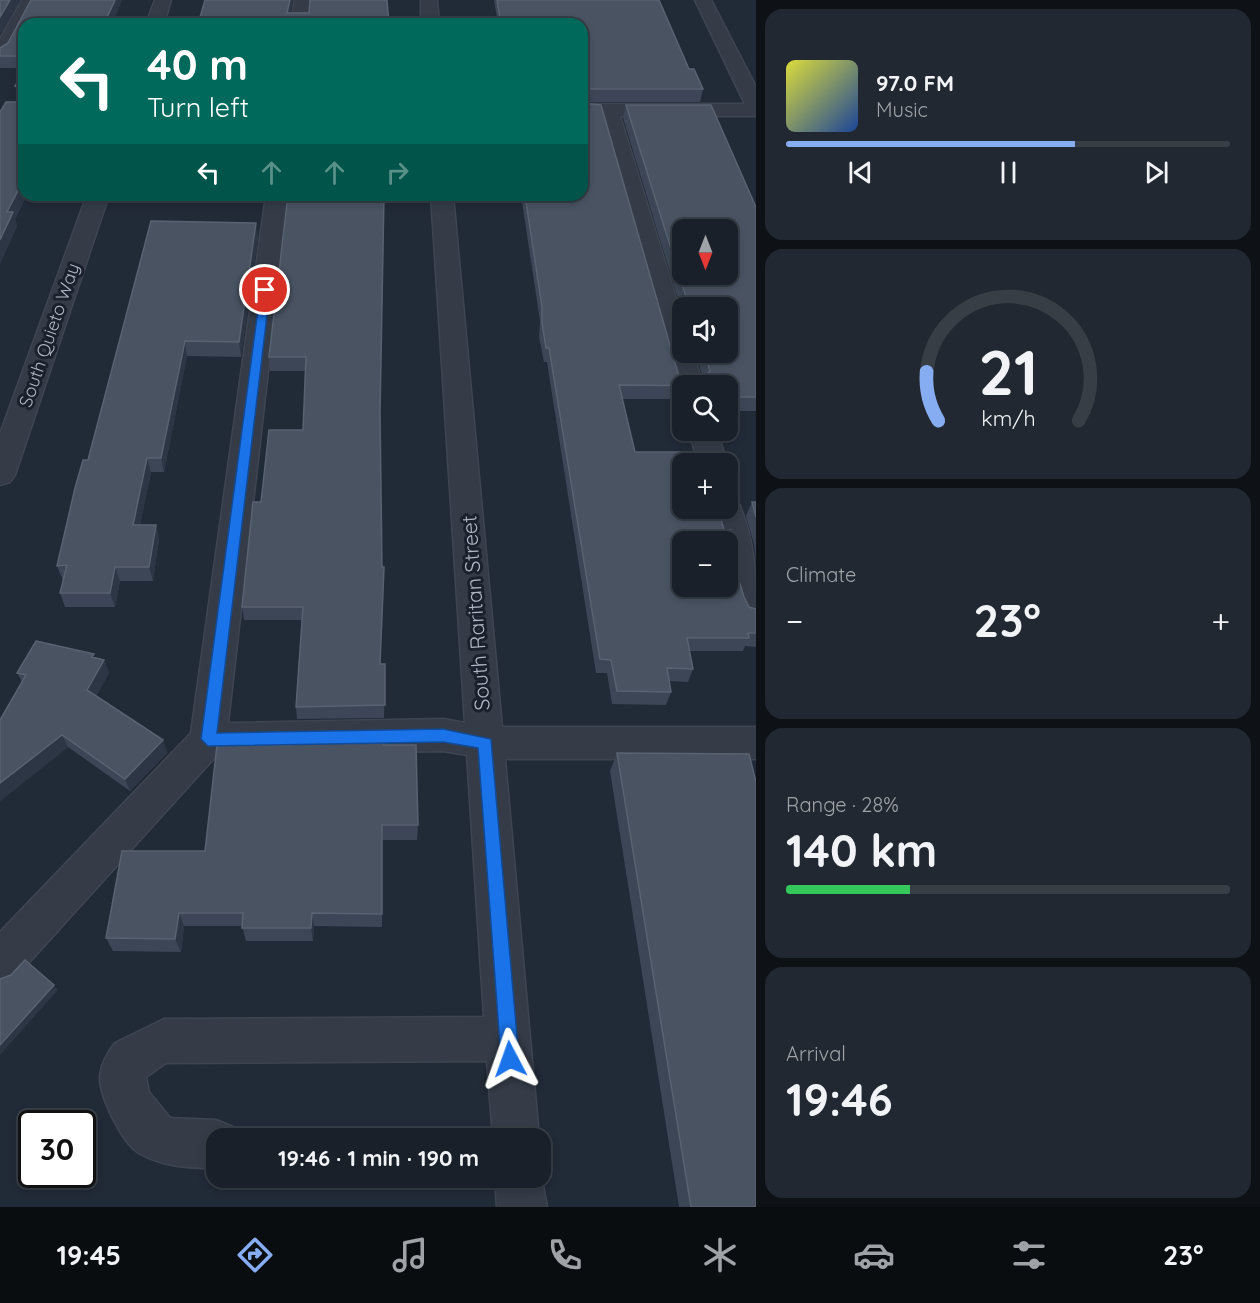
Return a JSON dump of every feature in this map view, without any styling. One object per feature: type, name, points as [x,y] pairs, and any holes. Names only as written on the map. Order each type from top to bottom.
[{"type":"street","points":[[20,18],[30,0]]},
{"type":"street","points":[[157,18],[163,0]]},
{"type":"street","points":[[300,18],[303,0]]},
{"type":"street","points":[[429,0],[430,18]]},
{"type":"street","points":[[588,110],[756,108],[703,0]]},
{"type":"street","points":[[0,55],[18,22]]},
{"type":"street","points":[[608,110],[687,375]]},
{"type":"street","name":"South Quieto Way","points":[[0,475],[96,201]]},
{"type":"street","points":[[0,963],[208,739],[276,201]]},
{"type":"street","name":"South Raritan Street","points":[[442,201],[515,1128]]},
{"type":"street","points":[[729,519],[756,609]]},
{"type":"street","points":[[208,739],[443,735],[485,743],[756,743]]},
{"type":"street","points":[[206,1144],[182,1144],[160,1138],[145,1129],[122,1087],[121,1074],[127,1063],[140,1052],[164,1041],[508,1039]]},
{"type":"street","points":[[520,1188],[522,1207]]},
{"type":"building","points":[[0,0],[10,0],[0,17]]},
{"type":"building","points":[[31,0],[115,0],[107,18],[21,18]]},
{"type":"building","points":[[205,0],[290,0],[287,13],[309,13],[310,0],[387,0],[388,18],[200,18]]},
{"type":"building","points":[[497,0],[659,0],[689,69],[694,69],[703,89],[588,89],[588,18],[500,18]]},
{"type":"building","points":[[18,24],[18,56],[0,56],[0,48],[8,43]]},
{"type":"building","points":[[6,102],[18,102],[18,191],[7,212],[13,212],[0,240],[0,112]]},
{"type":"building","points":[[588,104],[601,105],[672,352],[672,363],[675,363],[680,375],[672,375],[672,385],[619,385],[635,452],[695,452],[672,453],[672,519],[721,519],[724,530],[731,530],[672,531],[672,597],[738,597],[738,578],[749,607],[756,609],[756,633],[748,633],[749,638],[687,638],[693,669],[667,668],[671,692],[617,691],[611,660],[600,659],[549,348],[546,348],[542,307],[526,201],[588,201]]},
{"type":"building","points":[[626,105],[711,105],[756,207],[756,397],[738,397],[738,375],[688,375],[707,374],[710,371],[707,363],[738,363],[738,297],[686,297],[682,285],[738,285],[738,219],[672,219],[672,252]]},
{"type":"building","points":[[287,201],[384,201],[380,413],[382,567],[384,567],[380,664],[385,664],[385,705],[296,707],[303,607],[242,607],[253,502],[261,502],[269,430],[303,430],[306,357],[269,357]]},
{"type":"building","points":[[151,221],[256,223],[239,342],[185,341],[161,458],[147,458],[133,525],[156,525],[149,567],[115,567],[110,593],[60,593],[67,565],[57,566],[75,488],[83,460],[88,460]]},
{"type":"building","points":[[752,502],[756,502],[756,517]]},
{"type":"building","points":[[36,641],[94,654],[92,657],[104,660],[87,690],[163,740],[125,779],[62,735],[0,783],[0,720],[26,675],[17,673]]},
{"type":"building","points":[[384,738],[384,745],[416,745],[418,825],[382,825],[382,914],[312,913],[311,928],[242,928],[243,913],[179,913],[175,939],[106,938],[122,851],[205,851],[217,745],[292,745],[292,740]]},
{"type":"building","points":[[617,753],[749,754],[756,782],[756,1207],[691,1207]]},
{"type":"building","points":[[25,960],[54,985],[0,1045],[0,979],[11,975]]},
{"type":"route","points":[[265,290],[208,739],[443,735],[485,743],[510,1059]]}]
